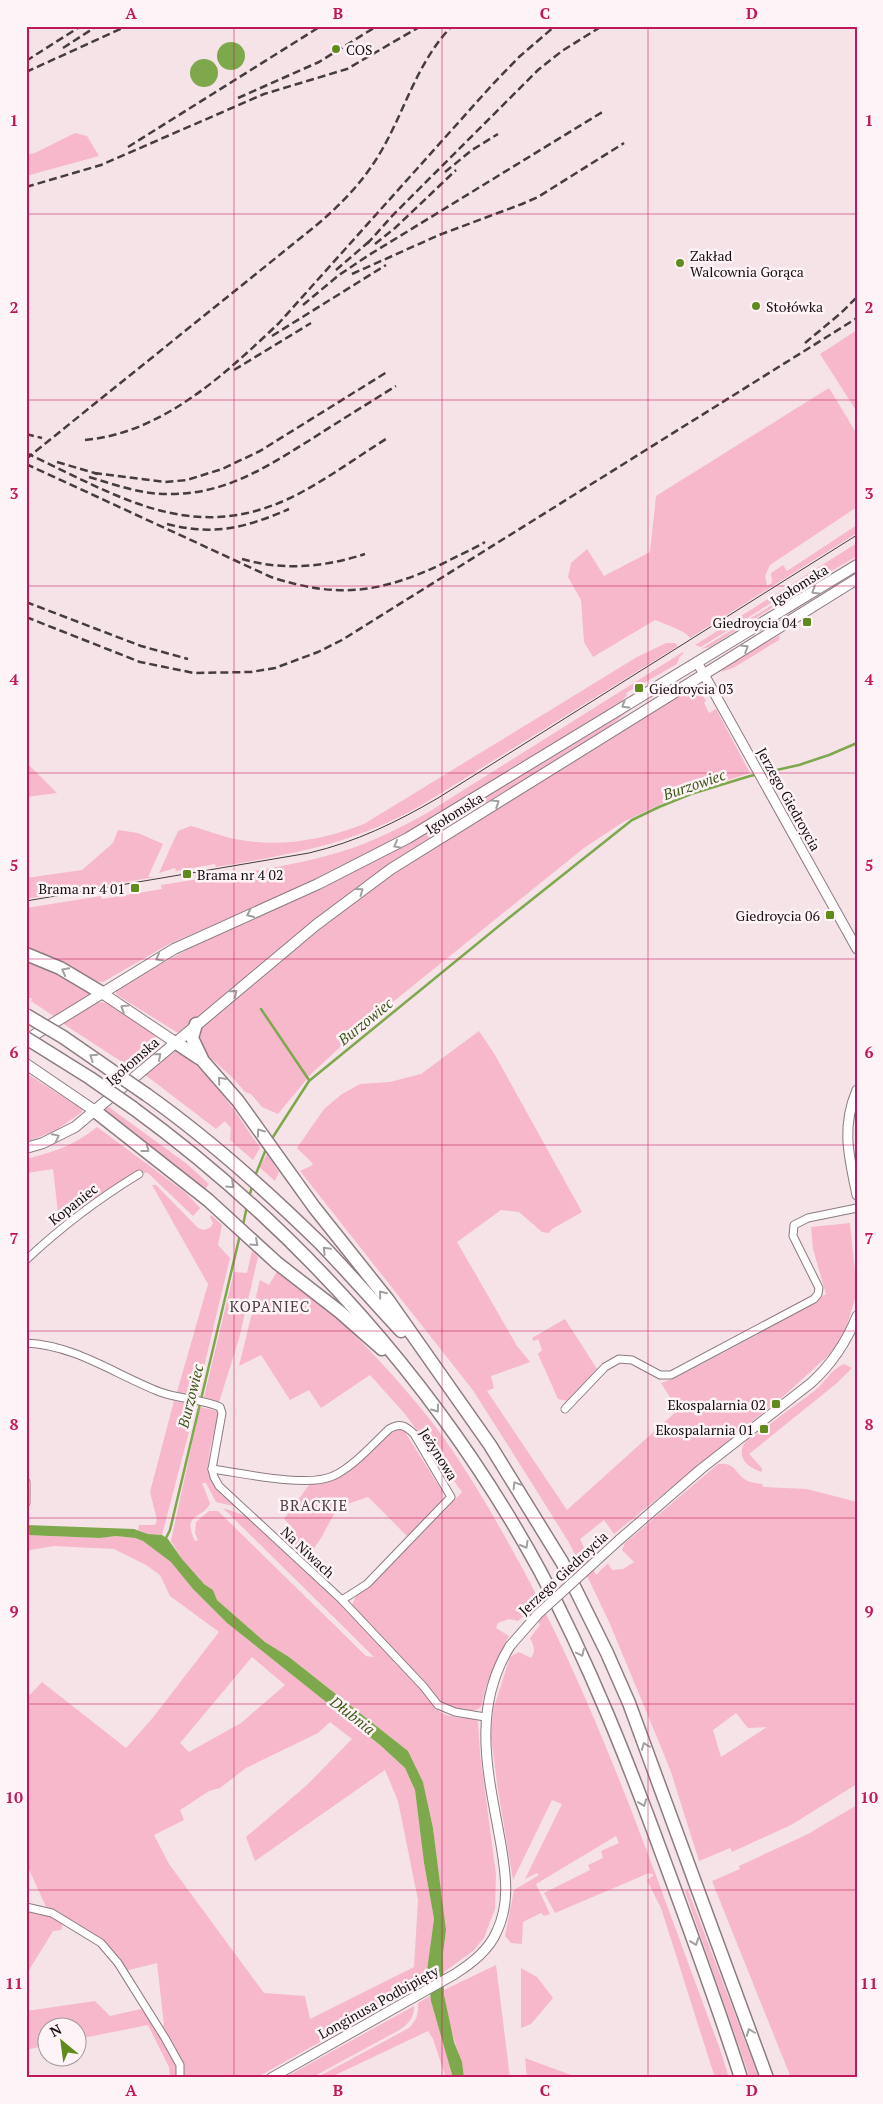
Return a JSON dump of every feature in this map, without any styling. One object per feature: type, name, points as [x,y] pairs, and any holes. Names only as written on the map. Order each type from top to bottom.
[{"type":"highway","points":[[26,954],[66,971],[102,993]]},
{"type":"highway","points":[[26,1015],[63,1037],[147,1095],[239,1167],[343,1268],[430,1362]]},
{"type":"highway","points":[[196,1024],[192,1038],[203,1061]]},
{"type":"highway","points":[[26,1039],[90,1078],[194,1154],[287,1238],[363,1318],[456,1435],[492,1490],[539,1570],[572,1634],[621,1745],[699,1952],[742,2078]]},
{"type":"highway","points":[[175,1042],[203,1061],[238,1101],[299,1185],[388,1300],[490,1445],[540,1524],[567,1572],[607,1652],[653,1765],[684,1858],[767,2078]]},
{"type":"highway","points":[[95,1110],[208,1200],[277,1262],[340,1312],[406,1370]]},
{"type":"main road","name":"Igołomska","points":[[26,1039],[174,949],[339,874],[408,838],[857,565]]},
{"type":"main road","name":"Igołomska","points":[[26,1148],[60,1136],[75,1127],[324,919],[391,869],[857,579]]},
{"type":"main road","points":[[102,993],[175,1042]]},
{"type":"main road","points":[[26,1064],[95,1110]]},
{"type":"street","name":"Jerzego Giedroycia","points":[[697,662],[857,949]]},
{"type":"street","points":[[857,1090],[850,1109],[847,1131],[857,1195]]},
{"type":"street","name":"Kopaniec","points":[[26,1260],[57,1232],[106,1194],[139,1174]]},
{"type":"street","points":[[565,1409],[597,1375],[615,1361],[626,1358],[660,1375],[671,1375],[814,1298],[820,1291],[792,1236],[794,1225],[808,1218],[857,1208]]},
{"type":"street","name":"Jerzego Giedroycia","points":[[492,1941],[502,1918],[507,1887],[486,1760],[485,1716],[495,1676],[510,1646],[538,1614],[701,1469],[811,1383],[840,1350],[857,1316]]},
{"type":"street","points":[[26,1343],[58,1347],[160,1392],[220,1407],[222,1413],[212,1469]]},
{"type":"street","name":"Jeżynowa","points":[[212,1469],[303,1480],[323,1480],[344,1469],[389,1429],[402,1425],[414,1434],[451,1498],[367,1584],[342,1600]]},
{"type":"street","name":"Na Niwach","points":[[212,1469],[215,1480],[224,1491],[342,1600],[423,1686],[438,1705],[455,1712],[485,1716]]},
{"type":"street","points":[[26,1482],[26,1503]]},
{"type":"street","points":[[26,1907],[52,1913],[101,1943],[118,1964],[165,2038],[180,2065],[180,2078]]},
{"type":"street","name":"Longinusa Podbipięty","points":[[272,2078],[451,1977],[476,1959],[492,1941]]},
{"type":"shaded area","points":[[75,133],[87,136],[99,156],[26,176],[26,155],[35,153]]},
{"type":"shaded area","points":[[857,330],[857,412],[820,354]]},
{"type":"shaded area","points":[[829,388],[857,434],[857,507],[770,565],[765,576],[767,586],[772,583],[771,573],[783,565],[787,571],[857,525],[857,533],[690,638],[679,630],[655,620],[593,657],[584,642],[581,600],[568,577],[571,563],[587,549],[604,576],[650,552],[656,496]]},
{"type":"shaded area","points":[[857,543],[857,556],[816,580],[808,580],[701,647],[695,645]]},
{"type":"shaded area","points":[[857,558],[835,573],[786,599],[710,647],[701,649],[809,582],[817,582]]},
{"type":"shaded area","points":[[780,635],[779,640],[733,668],[721,672],[728,664]]},
{"type":"shaded area","points":[[666,643],[675,643],[678,646],[425,803],[399,817],[349,838],[324,846],[216,867],[215,864],[176,871],[175,868],[159,873],[178,831],[191,826],[235,839],[268,843],[317,838],[364,824],[637,657]]},
{"type":"shaded area","points":[[683,652],[677,664],[626,693],[627,695],[619,704],[425,824],[332,873],[169,944],[103,982],[94,981],[26,948],[26,908],[101,896],[102,899],[162,889],[161,885],[299,862],[343,851],[386,834],[427,813]]},
{"type":"shaded area","points":[[698,691],[706,700],[704,703],[709,713],[716,709],[750,773],[680,795],[623,822],[584,848],[363,1026],[311,1074],[278,1114],[262,1107],[251,1094],[245,1092],[234,1079],[196,1045],[199,1029],[320,929],[382,882],[438,844],[684,692]]},
{"type":"shaded area","points":[[633,707],[603,732],[400,857],[349,894],[178,1033],[117,995],[116,992],[120,988],[192,947],[352,873],[396,850]]},
{"type":"shaded area","points":[[26,762],[57,793],[26,797]]},
{"type":"shaded area","points":[[118,830],[138,833],[163,844],[148,877],[155,877],[26,899],[26,878],[82,870],[113,843]]},
{"type":"shaded area","points":[[26,959],[54,970],[92,993],[55,1017],[31,1001],[32,998],[26,998]]},
{"type":"shaded area","points":[[107,1003],[152,1032],[156,1038],[158,1044],[153,1054],[133,1069],[62,1023],[93,1004]]},
{"type":"shaded area","points":[[479,1031],[495,1055],[582,1212],[552,1229],[549,1233],[542,1232],[519,1212],[501,1210],[457,1242],[517,1346],[530,1362],[491,1376],[494,1388],[487,1391],[567,1510],[678,1410],[661,1383],[673,1379],[755,1336],[826,1294],[813,1249],[811,1227],[850,1223],[857,1292],[845,1332],[830,1354],[787,1393],[614,1534],[604,1520],[580,1539],[596,1575],[608,1563],[612,1570],[623,1569],[634,1562],[622,1550],[625,1543],[718,1464],[732,1466],[746,1480],[762,1484],[763,1487],[807,1489],[857,1502],[857,1784],[791,1825],[732,1852],[730,1848],[699,1861],[663,1752],[610,1624],[568,1541],[472,1389],[300,1171],[313,1165],[297,1148],[324,1109],[342,1094],[360,1084],[390,1082],[421,1074]],"holes":[[[736,1713],[748,1728],[767,1727],[721,1757],[713,1730]]]},
{"type":"shaded area","points":[[175,1049],[200,1069],[242,1121],[260,1148],[253,1160],[230,1140],[231,1128],[225,1121],[216,1129],[144,1074]]},
{"type":"shaded area","points":[[26,1073],[82,1109],[82,1112],[55,1131],[26,1142]]},
{"type":"shaded area","points":[[106,1105],[187,1164],[209,1184],[205,1189],[105,1113],[103,1108]]},
{"type":"shaded area","points":[[97,1127],[186,1193],[200,1208],[193,1216],[148,1173],[134,1172],[81,1209],[58,1213],[53,1169],[26,1173],[26,1159],[64,1147]]},
{"type":"shaded area","points":[[267,1154],[279,1172],[275,1181],[259,1167]]},
{"type":"shaded area","points":[[152,1185],[156,1185],[198,1228],[204,1230],[211,1227],[213,1223],[211,1215],[222,1225],[218,1245],[230,1258],[197,1396],[177,1392],[208,1284]]},
{"type":"shaded area","points":[[252,1251],[258,1257],[239,1339],[219,1402],[204,1397],[234,1272],[247,1273]]},
{"type":"shaded area","points":[[278,1270],[322,1305],[355,1335],[417,1403],[481,1495],[509,1544],[571,1666],[624,1792],[720,2049],[729,2078],[715,2078],[661,1908],[647,1880],[654,1875],[649,1873],[555,1913],[544,1893],[590,1870],[588,1865],[603,1858],[601,1851],[619,1843],[616,1836],[536,1884],[550,1914],[544,1916],[541,1913],[523,1922],[522,1944],[511,1943],[505,1936],[514,1890],[539,1875],[537,1873],[525,1879],[562,1804],[552,1800],[513,1880],[491,1737],[493,1710],[510,1657],[519,1652],[531,1658],[534,1648],[530,1638],[540,1625],[531,1609],[518,1621],[509,1619],[498,1623],[496,1628],[509,1636],[487,1683],[481,1707],[477,1710],[466,1711],[440,1701],[352,1605],[356,1596],[380,1576],[462,1492],[405,1414],[370,1375],[321,1408],[309,1390],[290,1400],[261,1355],[239,1366],[260,1280],[269,1285]]},
{"type":"shaded area","points":[[565,1319],[597,1369],[568,1401],[558,1399],[538,1354],[542,1350],[538,1339],[534,1341],[532,1338]]},
{"type":"shaded area","points":[[844,1364],[852,1368],[837,1383],[749,1454],[762,1468],[762,1472],[749,1466],[742,1457],[743,1446],[746,1441],[813,1392],[835,1370]]},
{"type":"shaded area","points":[[174,1401],[196,1405],[162,1535],[148,1534],[138,1530],[139,1525],[155,1525],[157,1520],[150,1492]]},
{"type":"shaded area","points":[[200,1407],[217,1411],[218,1417],[208,1461],[210,1478],[219,1491],[237,1507],[216,1502],[206,1483],[202,1483],[210,1503],[203,1512],[192,1520],[191,1532],[195,1541],[198,1540],[195,1533],[196,1522],[209,1511],[218,1511],[366,1656],[374,1657],[223,1508],[246,1516],[342,1606],[425,1694],[436,1709],[450,1716],[471,1718],[478,1721],[480,1753],[496,1875],[495,1909],[484,1938],[473,1951],[444,1972],[443,1954],[446,1930],[433,1828],[423,1782],[408,1751],[289,1657],[265,1642],[217,1600],[213,1590],[204,1584],[182,1559],[171,1541]]},
{"type":"shaded area","points":[[403,1429],[442,1491],[441,1502],[408,1537],[368,1497],[338,1507],[321,1538],[307,1558],[285,1537],[293,1528],[284,1519],[309,1485],[324,1482],[389,1432]]},
{"type":"shaded area","points":[[26,1535],[100,1538],[116,1536],[143,1541],[172,1562],[193,1589],[227,1623],[380,1745],[405,1768],[415,1790],[424,1863],[434,1919],[427,1970],[428,1981],[256,2078],[183,2078],[161,2028],[164,2025],[157,1963],[125,1971],[99,1937],[47,1909],[26,1863],[26,1699],[42,1682],[126,1748],[151,1720],[219,1632],[170,1596],[160,1575],[146,1565],[114,1549],[54,1546],[26,1552]],"holes":[[[252,1657],[285,1685],[241,1723],[189,1752],[180,1743]],[[330,1722],[352,1739],[307,1785],[246,1837],[255,1861],[385,1770],[398,1801],[418,1900],[414,1967],[310,2019],[305,1996],[264,1993],[169,1864],[154,1835],[184,1820],[180,1810],[209,1791],[220,1788],[246,1768],[318,1733]]]},
{"type":"shaded area","points":[[857,1805],[857,2078],[791,2078],[712,1881],[740,1869],[739,1866],[808,1834]]},
{"type":"shaded area","points":[[685,1891],[688,1891],[694,1906],[759,2078],[750,2078]]},
{"type":"shaded area","points":[[26,1911],[52,1916],[63,1923],[61,1930],[53,1931],[26,1975]]},
{"type":"shaded area","points":[[496,1965],[510,2078],[464,2078],[449,2023],[444,1990]]},
{"type":"shaded area","points":[[521,1968],[537,1977],[553,1998],[531,2024],[521,2028]]},
{"type":"shaded area","points":[[430,1996],[453,2078],[446,2078],[433,2039],[428,2031],[329,2078],[316,2078],[409,2028],[416,2017],[418,2003]]},
{"type":"shaded area","points":[[95,2001],[110,2016],[141,2009],[178,2066],[178,2078],[170,2078],[169,2067],[148,2025],[88,2037],[88,2016],[38,2016],[38,2047],[26,2050],[26,2011]]},
{"type":"shaded area","points":[[414,2006],[411,2019],[401,2029],[311,2078],[284,2078]]},
{"type":"shaded area","points":[[525,2058],[579,2078],[527,2078]]},
{"type":"water","points":[[231,42],[241,46],[245,56],[241,66],[231,70],[221,66],[217,56],[221,46]]},
{"type":"water","points":[[204,59],[214,63],[218,73],[214,83],[204,87],[194,83],[190,73],[194,63]]},
{"type":"water","name":"Dłubnia","points":[[26,1525],[134,1529],[148,1534],[162,1535],[168,1539],[182,1559],[204,1584],[213,1590],[217,1600],[265,1642],[289,1657],[408,1751],[423,1782],[433,1828],[446,1930],[443,1954],[444,1995],[454,2042],[462,2062],[464,2078],[453,2078],[431,2001],[427,1970],[434,1919],[424,1863],[415,1790],[405,1768],[380,1745],[227,1623],[193,1589],[171,1562],[143,1541],[116,1536],[100,1538],[26,1535]]},
{"type":"waterway","name":"Burzowiec","points":[[271,1140],[309,1081],[632,820],[691,794],[750,776],[799,765],[857,743]]},
{"type":"waterway","points":[[261,1009],[309,1080]]},
{"type":"waterway","name":"Burzowiec","points":[[255,1176],[266,1149]]},
{"type":"waterway","name":"Burzowiec","points":[[249,1198],[252,1186]]},
{"type":"waterway","name":"Burzowiec","points":[[243,1225],[247,1206]]},
{"type":"waterway","name":"Burzowiec","points":[[165,1540],[170,1530],[240,1235]]},
{"type":"tram line","points":[[26,901],[309,853],[343,843],[376,830],[438,798],[857,535]]},
{"type":"railway","points":[[26,61],[81,26]]},
{"type":"railway","points":[[63,48],[97,26]]},
{"type":"railway","points":[[26,72],[127,26]]},
{"type":"railway","points":[[128,147],[321,26]]},
{"type":"railway","points":[[238,98],[319,62],[377,26]]},
{"type":"railway","points":[[26,187],[101,165],[264,94],[347,69],[421,26]]},
{"type":"railway","points":[[26,459],[313,228],[343,201],[376,160],[421,69],[440,40],[452,26]]},
{"type":"railway","points":[[85,440],[114,435],[141,426],[191,398],[237,362],[279,323],[492,85],[519,57],[555,26]]},
{"type":"railway","points":[[367,244],[393,215],[538,70],[562,51],[602,26]]},
{"type":"railway","points":[[303,305],[339,275],[369,255],[604,111]]},
{"type":"railway","points":[[445,172],[472,150],[498,134]]},
{"type":"railway","points":[[352,274],[439,235],[538,197],[624,143]]},
{"type":"railway","points":[[375,244],[395,228],[456,170]]},
{"type":"railway","points":[[336,270],[372,239]]},
{"type":"railway","points":[[272,336],[386,265]]},
{"type":"railway","points":[[805,343],[857,297]]},
{"type":"railway","points":[[26,617],[140,662],[194,673],[251,672],[275,668],[318,652],[342,640],[857,318]]},
{"type":"railway","points":[[234,370],[311,323]]},
{"type":"railway","points":[[94,473],[165,482],[187,480],[222,469],[260,451],[387,372]]},
{"type":"railway","points":[[89,477],[130,489],[161,494],[191,493],[227,484],[244,478],[277,460],[396,386]]},
{"type":"railway","points":[[26,434],[42,438]]},
{"type":"railway","points":[[26,453],[122,498],[153,509],[185,515],[218,517],[252,512],[301,493],[386,439]]},
{"type":"railway","points":[[57,462],[98,474]]},
{"type":"railway","points":[[26,464],[271,577],[317,588],[359,590],[400,581],[444,563],[485,542]]},
{"type":"railway","points":[[167,524],[184,528],[215,530],[258,521],[289,509]]},
{"type":"railway","points":[[242,559],[273,565],[304,566],[335,562],[365,554]]},
{"type":"railway","points":[[26,602],[141,646],[188,659]]},
{"type":"place","name":"COS","points":[[336,49]]},
{"type":"place","name":"Zakład Walcownia Gorąca","points":[[680,263]]},
{"type":"place","name":"Stołówka","points":[[756,306]]},
{"type":"place","name":"Giedroycia 04","points":[[807,622]]},
{"type":"place","name":"Giedroycia 03","points":[[639,688]]},
{"type":"place","name":"Brama nr 4 02","points":[[187,874]]},
{"type":"place","name":"Brama nr 4 01","points":[[135,888]]},
{"type":"place","name":"Giedroycia 06","points":[[830,915]]},
{"type":"place","name":"Ekospalarnia 02","points":[[776,1404]]},
{"type":"place","name":"Ekospalarnia 01","points":[[764,1429]]},
{"type":"district","name":"KOPANIEC","points":[[270,1306]]},
{"type":"district","name":"BRACKIE","points":[[314,1505]]}]
